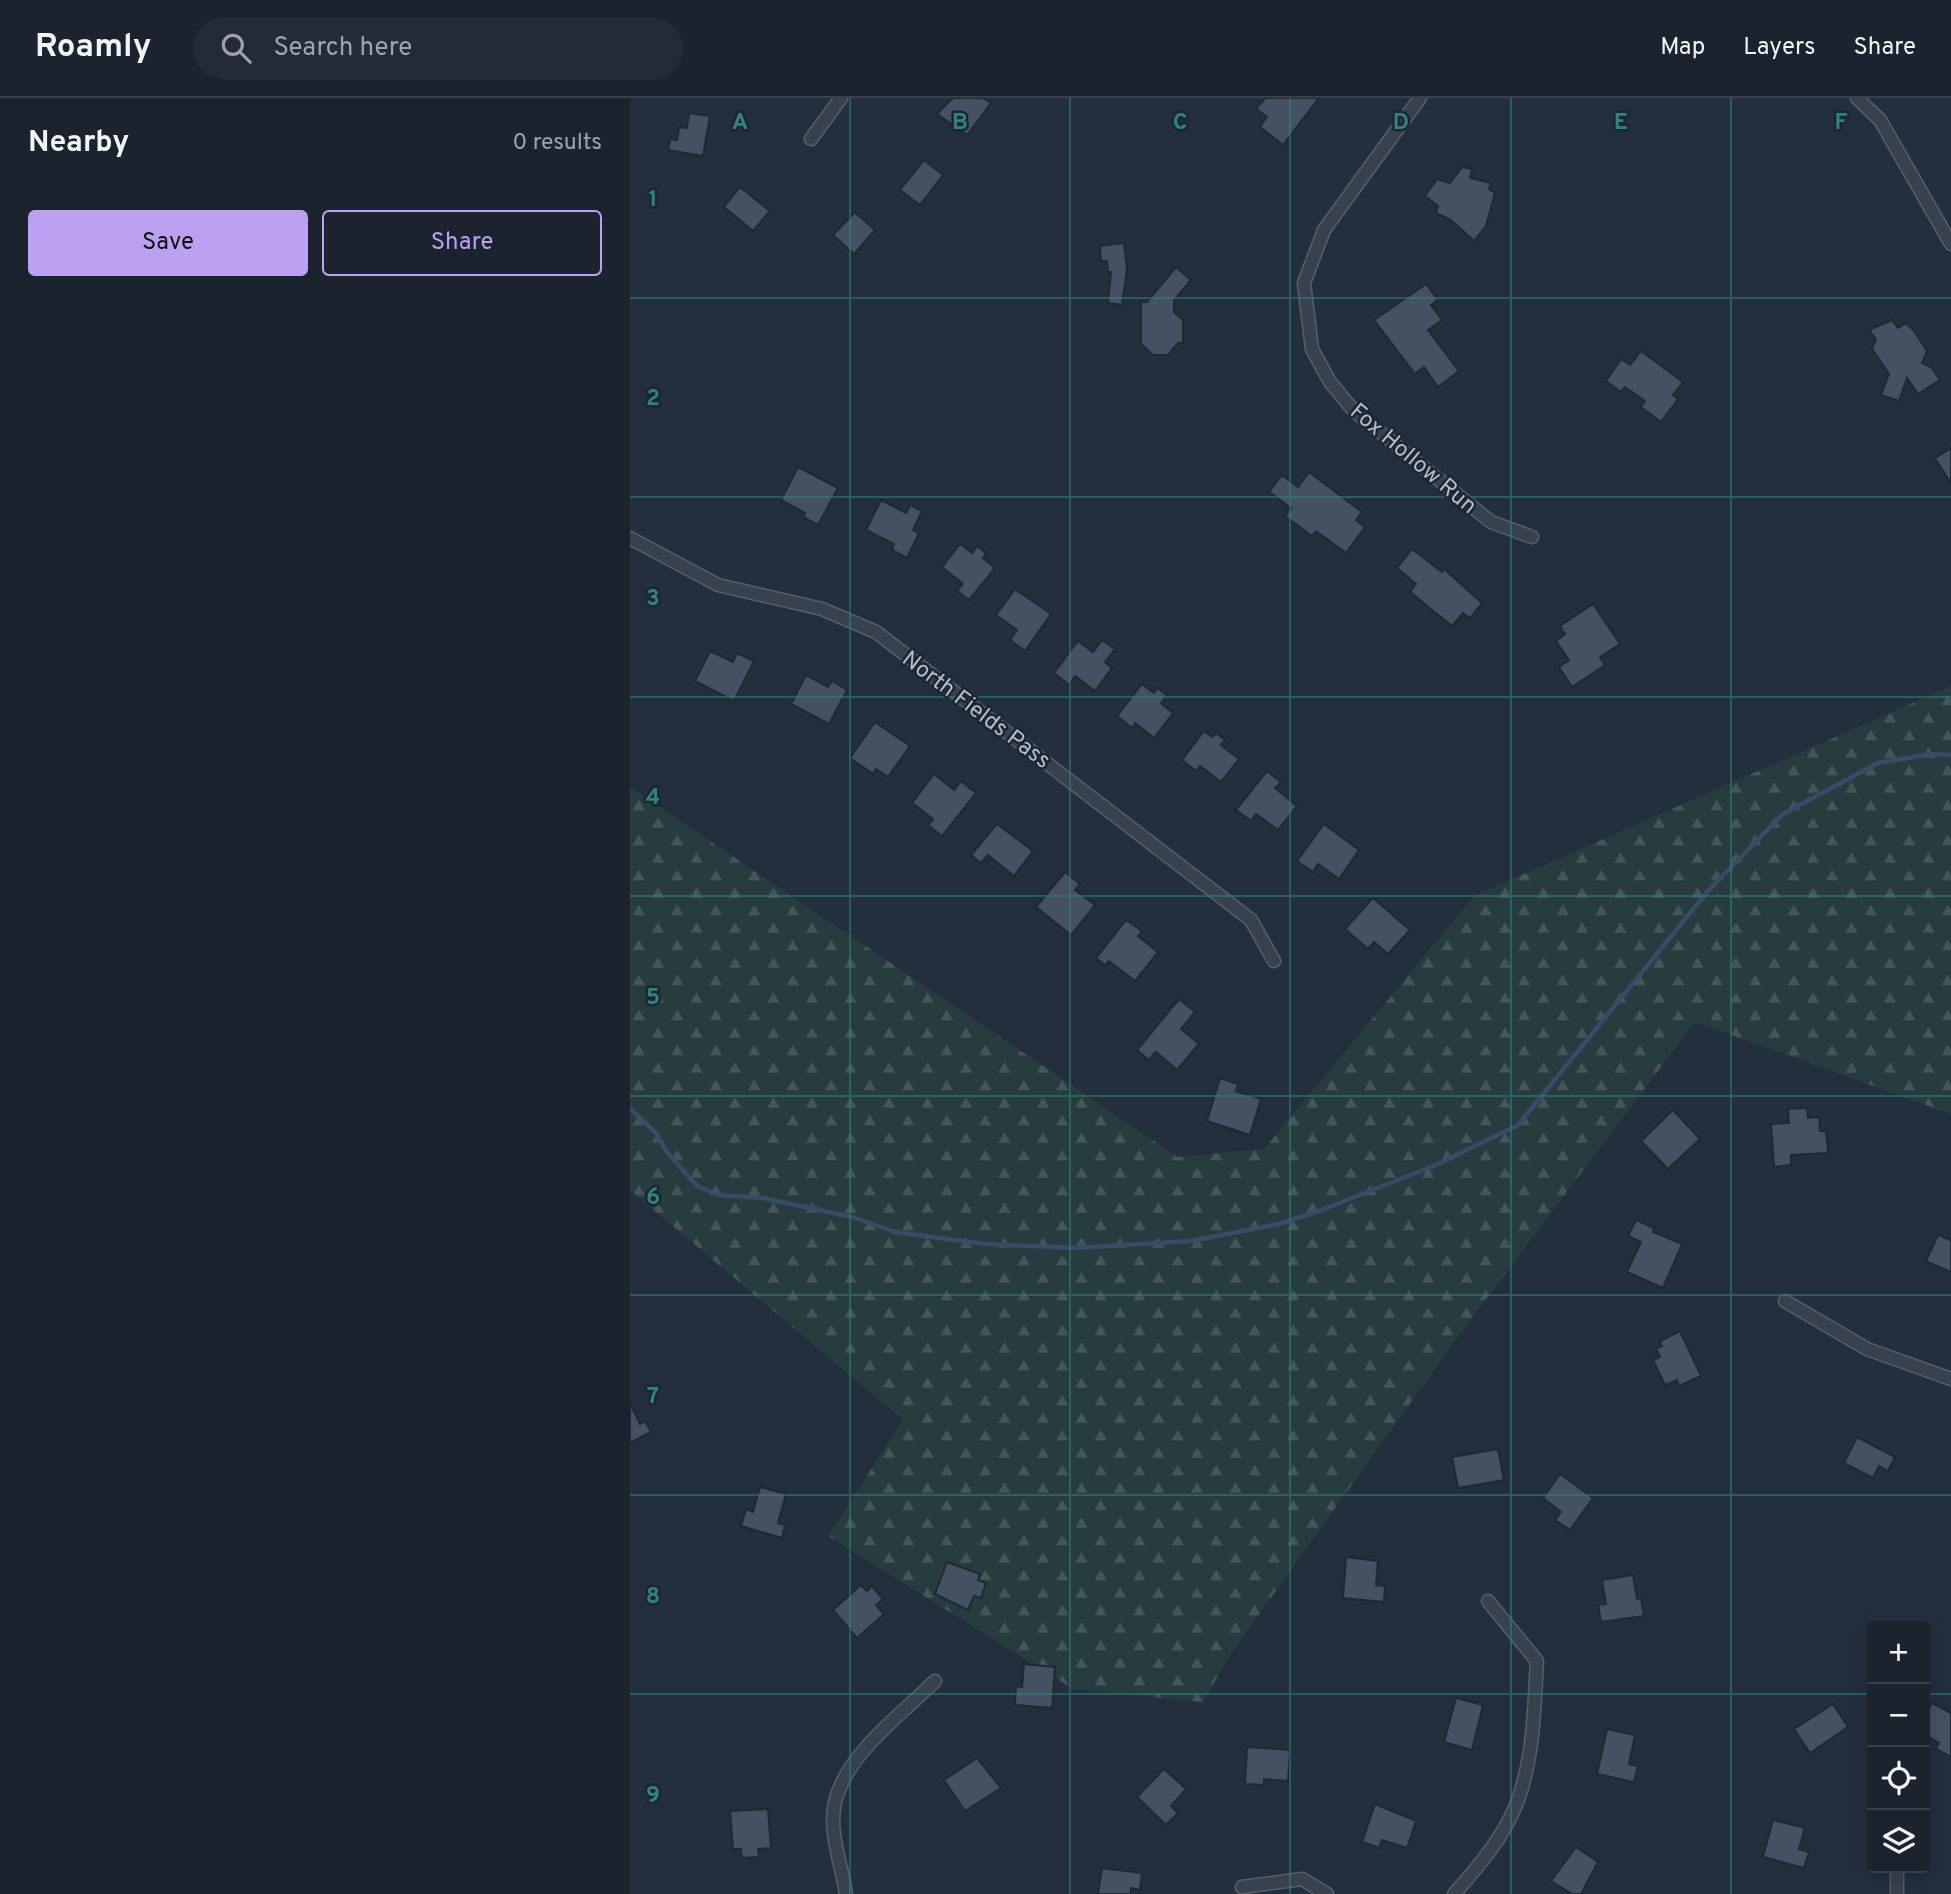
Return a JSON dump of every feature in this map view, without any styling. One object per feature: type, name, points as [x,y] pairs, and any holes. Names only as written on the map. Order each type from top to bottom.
[{"type":"street","points":[[811,139],[841,98]]},
{"type":"street","name":"Fox Hollow Run","points":[[1420,98],[1324,230],[1304,283],[1312,349],[1330,382],[1354,411],[1491,522],[1532,537]]},
{"type":"street","points":[[1857,98],[1880,120],[1951,244]]},
{"type":"street","name":"North Fields Pass","points":[[630,538],[718,585],[822,610],[876,632],[1251,920],[1274,961]]},
{"type":"street","points":[[1785,1301],[1867,1349],[1951,1378]]},
{"type":"street","points":[[1454,1894],[1481,1863],[1516,1806],[1532,1741],[1537,1661],[1488,1601]]},
{"type":"street","points":[[846,1894],[835,1837],[835,1803],[849,1769],[935,1681]]},
{"type":"street","points":[[1897,1873],[1897,1894]]},
{"type":"street","points":[[1242,1887],[1303,1879],[1327,1894]]},
{"type":"green space","points":[[1951,686],[1951,1114],[1695,1022],[1454,1342],[1230,1655],[1203,1702],[1073,1689],[828,1536],[903,1420],[630,1190],[630,787],[1178,1157],[1264,1149],[1474,896]]},
{"type":"building","points":[[953,98],[983,98],[991,103],[967,135],[937,114]]},
{"type":"building","points":[[1265,98],[1319,98],[1283,145],[1260,127],[1267,117],[1256,109]]},
{"type":"building","points":[[689,113],[710,116],[703,156],[668,150],[670,139],[677,140],[679,127],[687,128]]},
{"type":"building","points":[[924,160],[943,175],[920,205],[900,190]]},
{"type":"building","points":[[1462,167],[1472,169],[1470,178],[1491,183],[1489,189],[1495,193],[1486,226],[1474,241],[1451,220],[1436,213],[1438,206],[1425,196],[1437,179],[1450,183]]},
{"type":"building","points":[[740,187],[770,211],[753,231],[724,207]]},
{"type":"building","points":[[855,212],[875,230],[854,254],[833,235]]},
{"type":"building","points":[[1124,243],[1127,270],[1122,305],[1108,303],[1111,272],[1108,272],[1107,261],[1101,261],[1100,246]]},
{"type":"building","points":[[1176,267],[1191,280],[1174,300],[1174,312],[1183,320],[1183,343],[1178,343],[1168,355],[1153,355],[1141,344],[1141,302],[1147,302]]},
{"type":"building","points":[[1426,284],[1438,300],[1431,305],[1442,320],[1428,330],[1459,371],[1438,387],[1424,367],[1415,374],[1374,320]]},
{"type":"building","points":[[1892,320],[1898,328],[1906,323],[1914,331],[1927,351],[1922,363],[1931,367],[1940,380],[1918,394],[1907,378],[1899,401],[1881,395],[1889,374],[1872,349],[1876,339],[1869,330]]},
{"type":"building","points":[[1641,351],[1683,382],[1673,395],[1678,399],[1661,422],[1641,407],[1645,401],[1625,387],[1621,392],[1606,381],[1621,359],[1630,365]]},
{"type":"building","points":[[1951,448],[1951,484],[1935,458]]},
{"type":"building","points":[[798,467],[838,488],[818,525],[803,517],[805,513],[781,500]]},
{"type":"building","points":[[1309,472],[1362,512],[1356,520],[1365,527],[1346,553],[1316,531],[1312,536],[1285,516],[1291,508],[1269,492],[1282,475],[1298,487]]},
{"type":"building","points":[[881,500],[906,513],[910,505],[922,511],[913,530],[919,533],[907,558],[892,550],[894,544],[866,530]]},
{"type":"building","points":[[960,544],[972,553],[977,546],[986,553],[983,558],[995,568],[969,600],[957,591],[963,584],[942,567]]},
{"type":"building","points":[[1412,549],[1442,572],[1444,569],[1482,603],[1470,618],[1463,613],[1452,626],[1410,592],[1416,584],[1397,568]]},
{"type":"building","points":[[1015,589],[1051,614],[1025,651],[1010,640],[1017,630],[996,615]]},
{"type":"building","points":[[1593,604],[1620,644],[1600,657],[1605,665],[1572,687],[1559,667],[1569,660],[1556,641],[1565,634],[1560,626]]},
{"type":"building","points":[[1102,640],[1115,649],[1105,662],[1112,668],[1095,691],[1075,676],[1069,685],[1054,673],[1078,641],[1093,652]]},
{"type":"building","points":[[710,651],[733,662],[737,653],[754,661],[734,701],[695,681]]},
{"type":"building","points":[[806,675],[828,687],[832,681],[847,690],[829,724],[791,704]]},
{"type":"building","points":[[1142,684],[1154,693],[1157,688],[1167,695],[1161,703],[1173,713],[1154,738],[1135,723],[1132,728],[1117,716]]},
{"type":"building","points":[[875,722],[910,746],[888,777],[876,769],[873,774],[850,758]]},
{"type":"building","points":[[1204,731],[1212,737],[1216,733],[1225,740],[1221,745],[1239,759],[1221,782],[1200,766],[1196,771],[1182,760]]},
{"type":"building","points":[[1267,771],[1281,782],[1275,788],[1297,806],[1278,830],[1256,814],[1251,821],[1236,810]]},
{"type":"building","points":[[934,774],[954,790],[961,781],[976,793],[942,836],[928,825],[933,819],[912,803]]},
{"type":"building","points":[[997,824],[1033,851],[1014,876],[988,855],[981,863],[971,855]]},
{"type":"building","points":[[1324,824],[1359,850],[1339,879],[1318,864],[1313,872],[1297,861]]},
{"type":"building","points":[[1065,872],[1080,884],[1075,890],[1095,905],[1071,935],[1036,907]]},
{"type":"building","points":[[1373,898],[1410,930],[1388,954],[1374,942],[1368,949],[1345,929]]},
{"type":"building","points":[[1126,920],[1142,931],[1138,936],[1158,952],[1135,981],[1109,961],[1105,965],[1096,958]]},
{"type":"building","points":[[1179,999],[1195,1012],[1181,1029],[1199,1044],[1177,1070],[1156,1052],[1149,1060],[1137,1050]]},
{"type":"building","points":[[1220,1078],[1238,1084],[1236,1091],[1261,1099],[1250,1135],[1207,1121]]},
{"type":"building","points":[[1807,1108],[1808,1118],[1819,1117],[1820,1131],[1826,1131],[1828,1153],[1791,1155],[1791,1165],[1774,1167],[1771,1124],[1789,1123],[1788,1109]]},
{"type":"building","points":[[1673,1110],[1700,1139],[1668,1169],[1641,1141]]},
{"type":"building","points":[[1636,1220],[1654,1228],[1653,1232],[1682,1244],[1663,1288],[1627,1272],[1641,1242],[1628,1236]]},
{"type":"building","points":[[1938,1235],[1951,1240],[1951,1272],[1926,1261]]},
{"type":"building","points":[[1680,1331],[1701,1376],[1679,1386],[1677,1380],[1665,1385],[1653,1360],[1660,1357],[1656,1349],[1662,1346],[1660,1341]]},
{"type":"building","points":[[630,1403],[640,1424],[645,1421],[651,1432],[630,1443]]},
{"type":"building","points":[[1857,1437],[1895,1457],[1888,1471],[1879,1466],[1873,1478],[1844,1463]]},
{"type":"building","points":[[1498,1449],[1504,1480],[1458,1488],[1452,1457]]},
{"type":"building","points":[[1560,1474],[1593,1498],[1570,1530],[1555,1520],[1561,1512],[1543,1498]]},
{"type":"building","points":[[760,1487],[786,1494],[778,1523],[785,1525],[782,1538],[741,1526],[746,1509],[753,1512]]},
{"type":"building","points":[[1346,1557],[1378,1561],[1376,1585],[1385,1586],[1384,1602],[1343,1598]]},
{"type":"building","points":[[947,1562],[980,1574],[978,1580],[986,1583],[981,1598],[974,1596],[968,1610],[935,1594]]},
{"type":"building","points":[[1633,1575],[1637,1599],[1641,1598],[1644,1616],[1601,1622],[1598,1605],[1606,1604],[1602,1580]]},
{"type":"building","points":[[861,1585],[867,1591],[872,1586],[883,1599],[876,1605],[884,1614],[857,1638],[833,1610]]},
{"type":"building","points":[[1024,1664],[1055,1667],[1052,1708],[1015,1705],[1016,1686],[1022,1687]]},
{"type":"building","points":[[1456,1698],[1483,1705],[1472,1750],[1444,1742]]},
{"type":"building","points":[[1932,1703],[1951,1713],[1951,1757],[1936,1749],[1939,1743],[1930,1738]]},
{"type":"building","points":[[1833,1704],[1848,1727],[1810,1753],[1794,1729]]},
{"type":"building","points":[[1607,1729],[1635,1735],[1629,1764],[1638,1766],[1634,1782],[1597,1774]]},
{"type":"building","points":[[1247,1747],[1290,1750],[1288,1781],[1264,1779],[1264,1785],[1245,1784]]},
{"type":"building","points":[[977,1758],[1001,1788],[965,1811],[944,1780]]},
{"type":"building","points":[[1164,1769],[1186,1789],[1171,1806],[1178,1813],[1166,1825],[1137,1797]]},
{"type":"building","points":[[1375,1804],[1416,1821],[1407,1848],[1382,1840],[1379,1848],[1362,1842]]},
{"type":"building","points":[[768,1809],[771,1848],[758,1849],[759,1857],[742,1858],[741,1849],[733,1849],[730,1811]]},
{"type":"building","points":[[1773,1820],[1805,1828],[1799,1849],[1809,1852],[1804,1868],[1763,1857]]},
{"type":"building","points":[[1576,1847],[1598,1862],[1581,1894],[1572,1894],[1551,1881]]},
{"type":"building","points":[[1102,1868],[1142,1873],[1140,1890],[1131,1888],[1131,1894],[1098,1894]]},
{"type":"waterway","points":[[630,1108],[656,1133],[667,1152],[697,1186],[718,1195],[763,1198],[852,1217],[895,1232],[985,1244],[1076,1248],[1190,1241],[1279,1224],[1436,1165],[1518,1125],[1708,891],[1783,814],[1878,763],[1931,754],[1951,755]]}]
